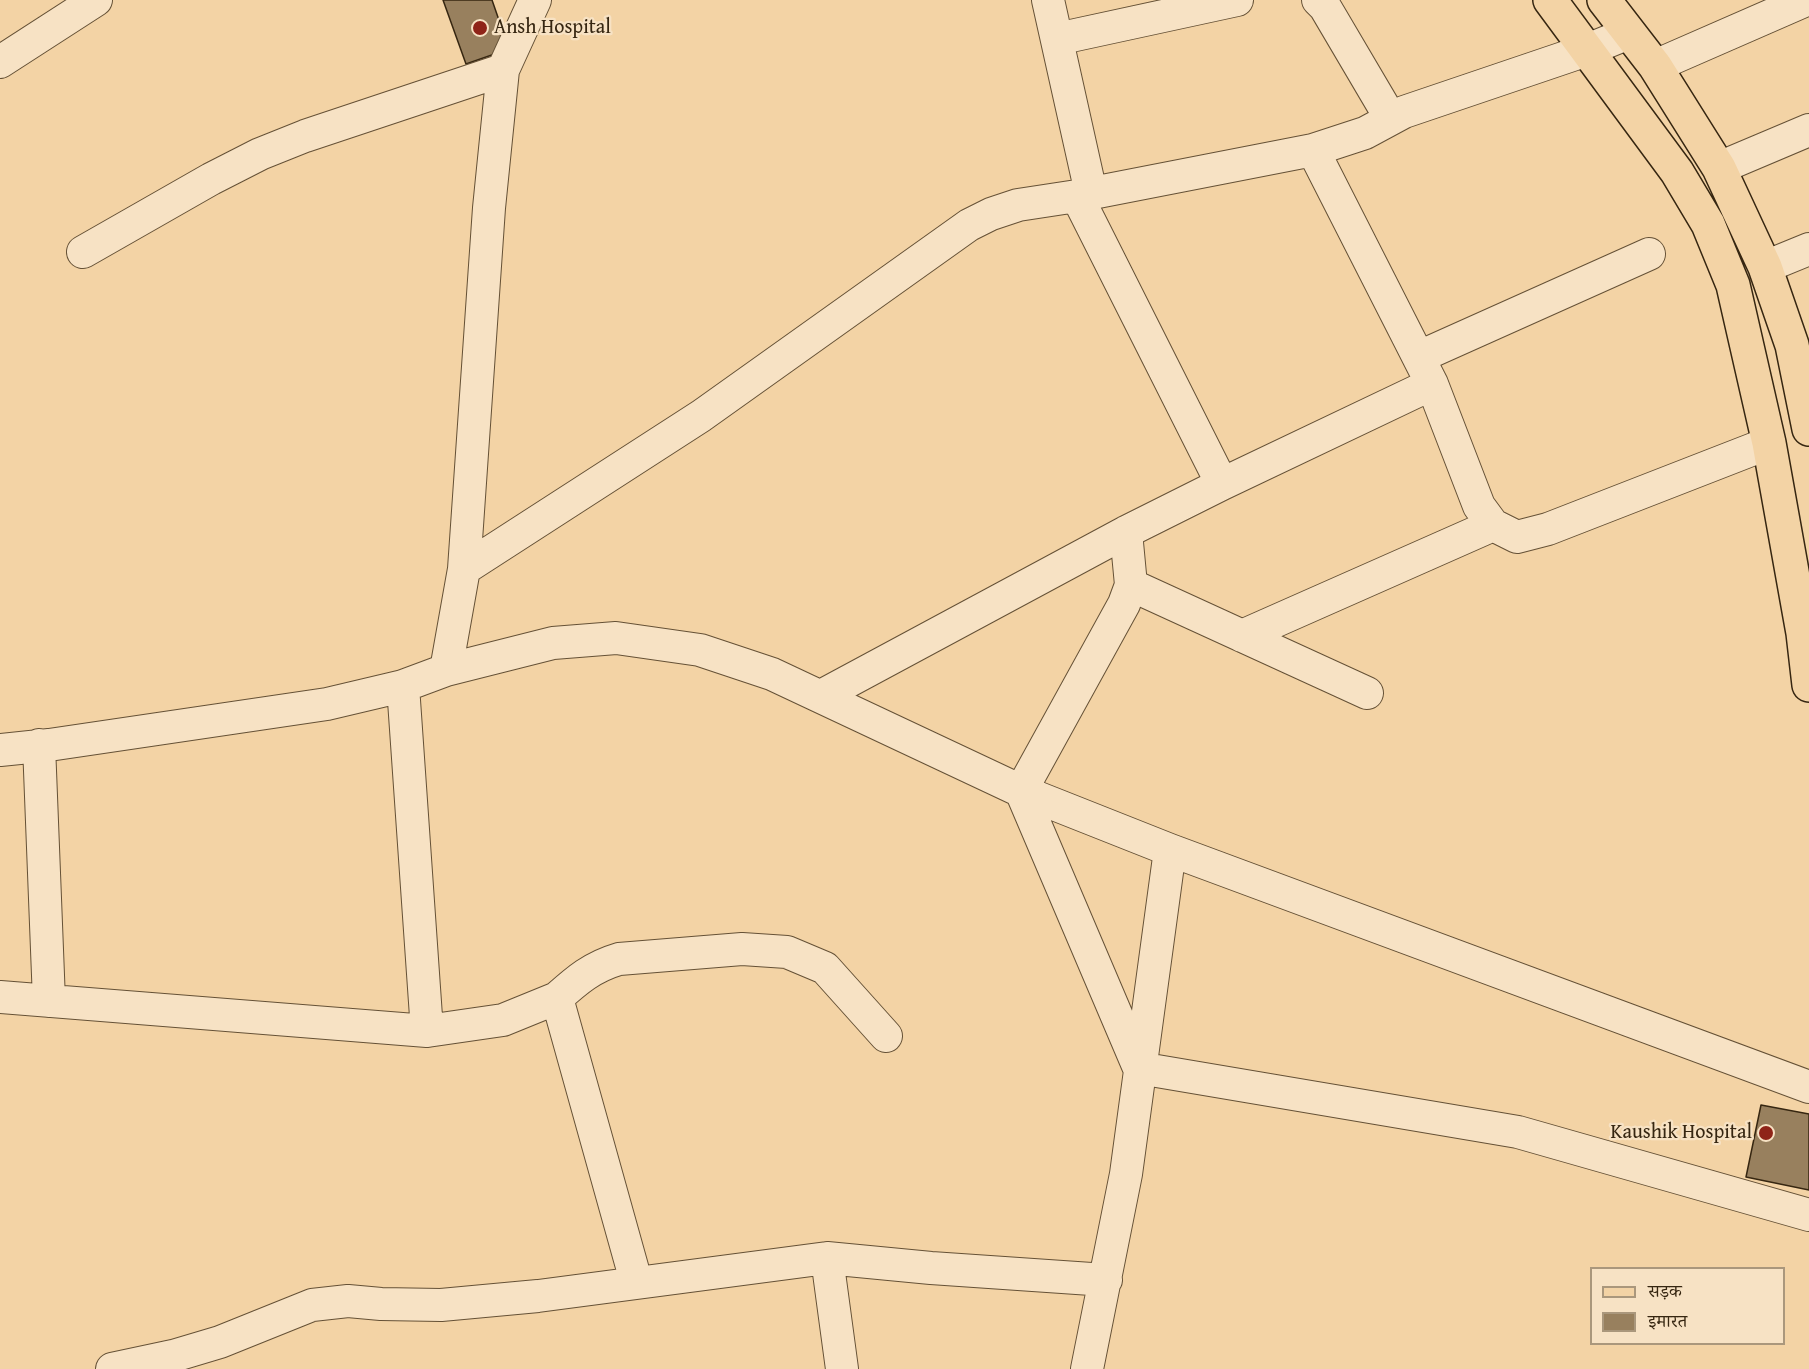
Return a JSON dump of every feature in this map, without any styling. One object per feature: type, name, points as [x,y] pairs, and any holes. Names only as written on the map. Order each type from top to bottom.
[{"type":"main road","points":[[1550,0],[1677,172],[1708,224],[1733,285],[1769,443],[1803,633],[1809,685]]},
{"type":"main road","points":[[1604,0],[1655,66],[1719,168],[1765,267],[1792,345],[1809,429]]},
{"type":"street","points":[[0,62],[96,0]]},
{"type":"street","points":[[446,670],[464,569],[489,208],[503,70],[535,0]]},
{"type":"street","points":[[1048,0],[1084,195],[1222,484]]},
{"type":"street","points":[[1057,39],[1237,0]]},
{"type":"street","points":[[1318,0],[1325,7],[1391,119]]},
{"type":"street","points":[[1655,66],[1806,0]]},
{"type":"street","points":[[464,569],[701,416],[969,225],[991,214],[1018,205],[1084,195],[1313,150],[1365,133],[1404,112],[1587,50],[1629,33]]},
{"type":"street","points":[[83,252],[211,179],[260,154],[305,136],[503,70]]},
{"type":"street","points":[[1719,168],[1809,130]]},
{"type":"street","points":[[1313,150],[1425,370],[1479,506],[1493,525],[1517,537],[1548,529],[1769,443]]},
{"type":"street","points":[[1765,267],[1809,249]]},
{"type":"street","points":[[821,696],[1126,532],[1222,484],[1425,370],[1649,254]]},
{"type":"street","points":[[1242,636],[1493,525]]},
{"type":"street","points":[[1021,791],[1124,604],[1131,585],[1126,532]]},
{"type":"street","points":[[1131,585],[1367,693]]},
{"type":"street","points":[[0,750],[327,704],[403,686],[446,670],[553,643],[616,638],[700,650],[772,674],[1021,791],[1170,850],[1809,1088]]},
{"type":"street","points":[[403,686],[427,1031]]},
{"type":"street","points":[[39,745],[49,1001]]},
{"type":"street","points":[[1021,791],[1139,1068]]},
{"type":"street","points":[[1087,1369],[1126,1174],[1170,850]]},
{"type":"street","points":[[0,998],[427,1031],[503,1020],[534,1009],[557,998],[600,964],[618,959],[742,949],[787,952],[825,968],[886,1036]]},
{"type":"street","points":[[557,998],[636,1281]]},
{"type":"street","points":[[1139,1068],[1518,1132],[1809,1215]]},
{"type":"street","points":[[112,1369],[173,1356],[220,1342],[312,1305],[348,1301],[441,1305],[537,1296],[636,1281],[827,1258],[931,1269],[1106,1280]]},
{"type":"street","points":[[827,1258],[842,1369]]},
{"type":"building","points":[[443,0],[492,0],[509,49],[466,64]]},
{"type":"building","points":[[1761,1105],[1809,1114],[1809,1190],[1746,1177]]},
{"type":"place","name":"Ansh Hospital","points":[[480,28]]},
{"type":"place","name":"Kaushik Hospital","points":[[1766,1133]]}]
